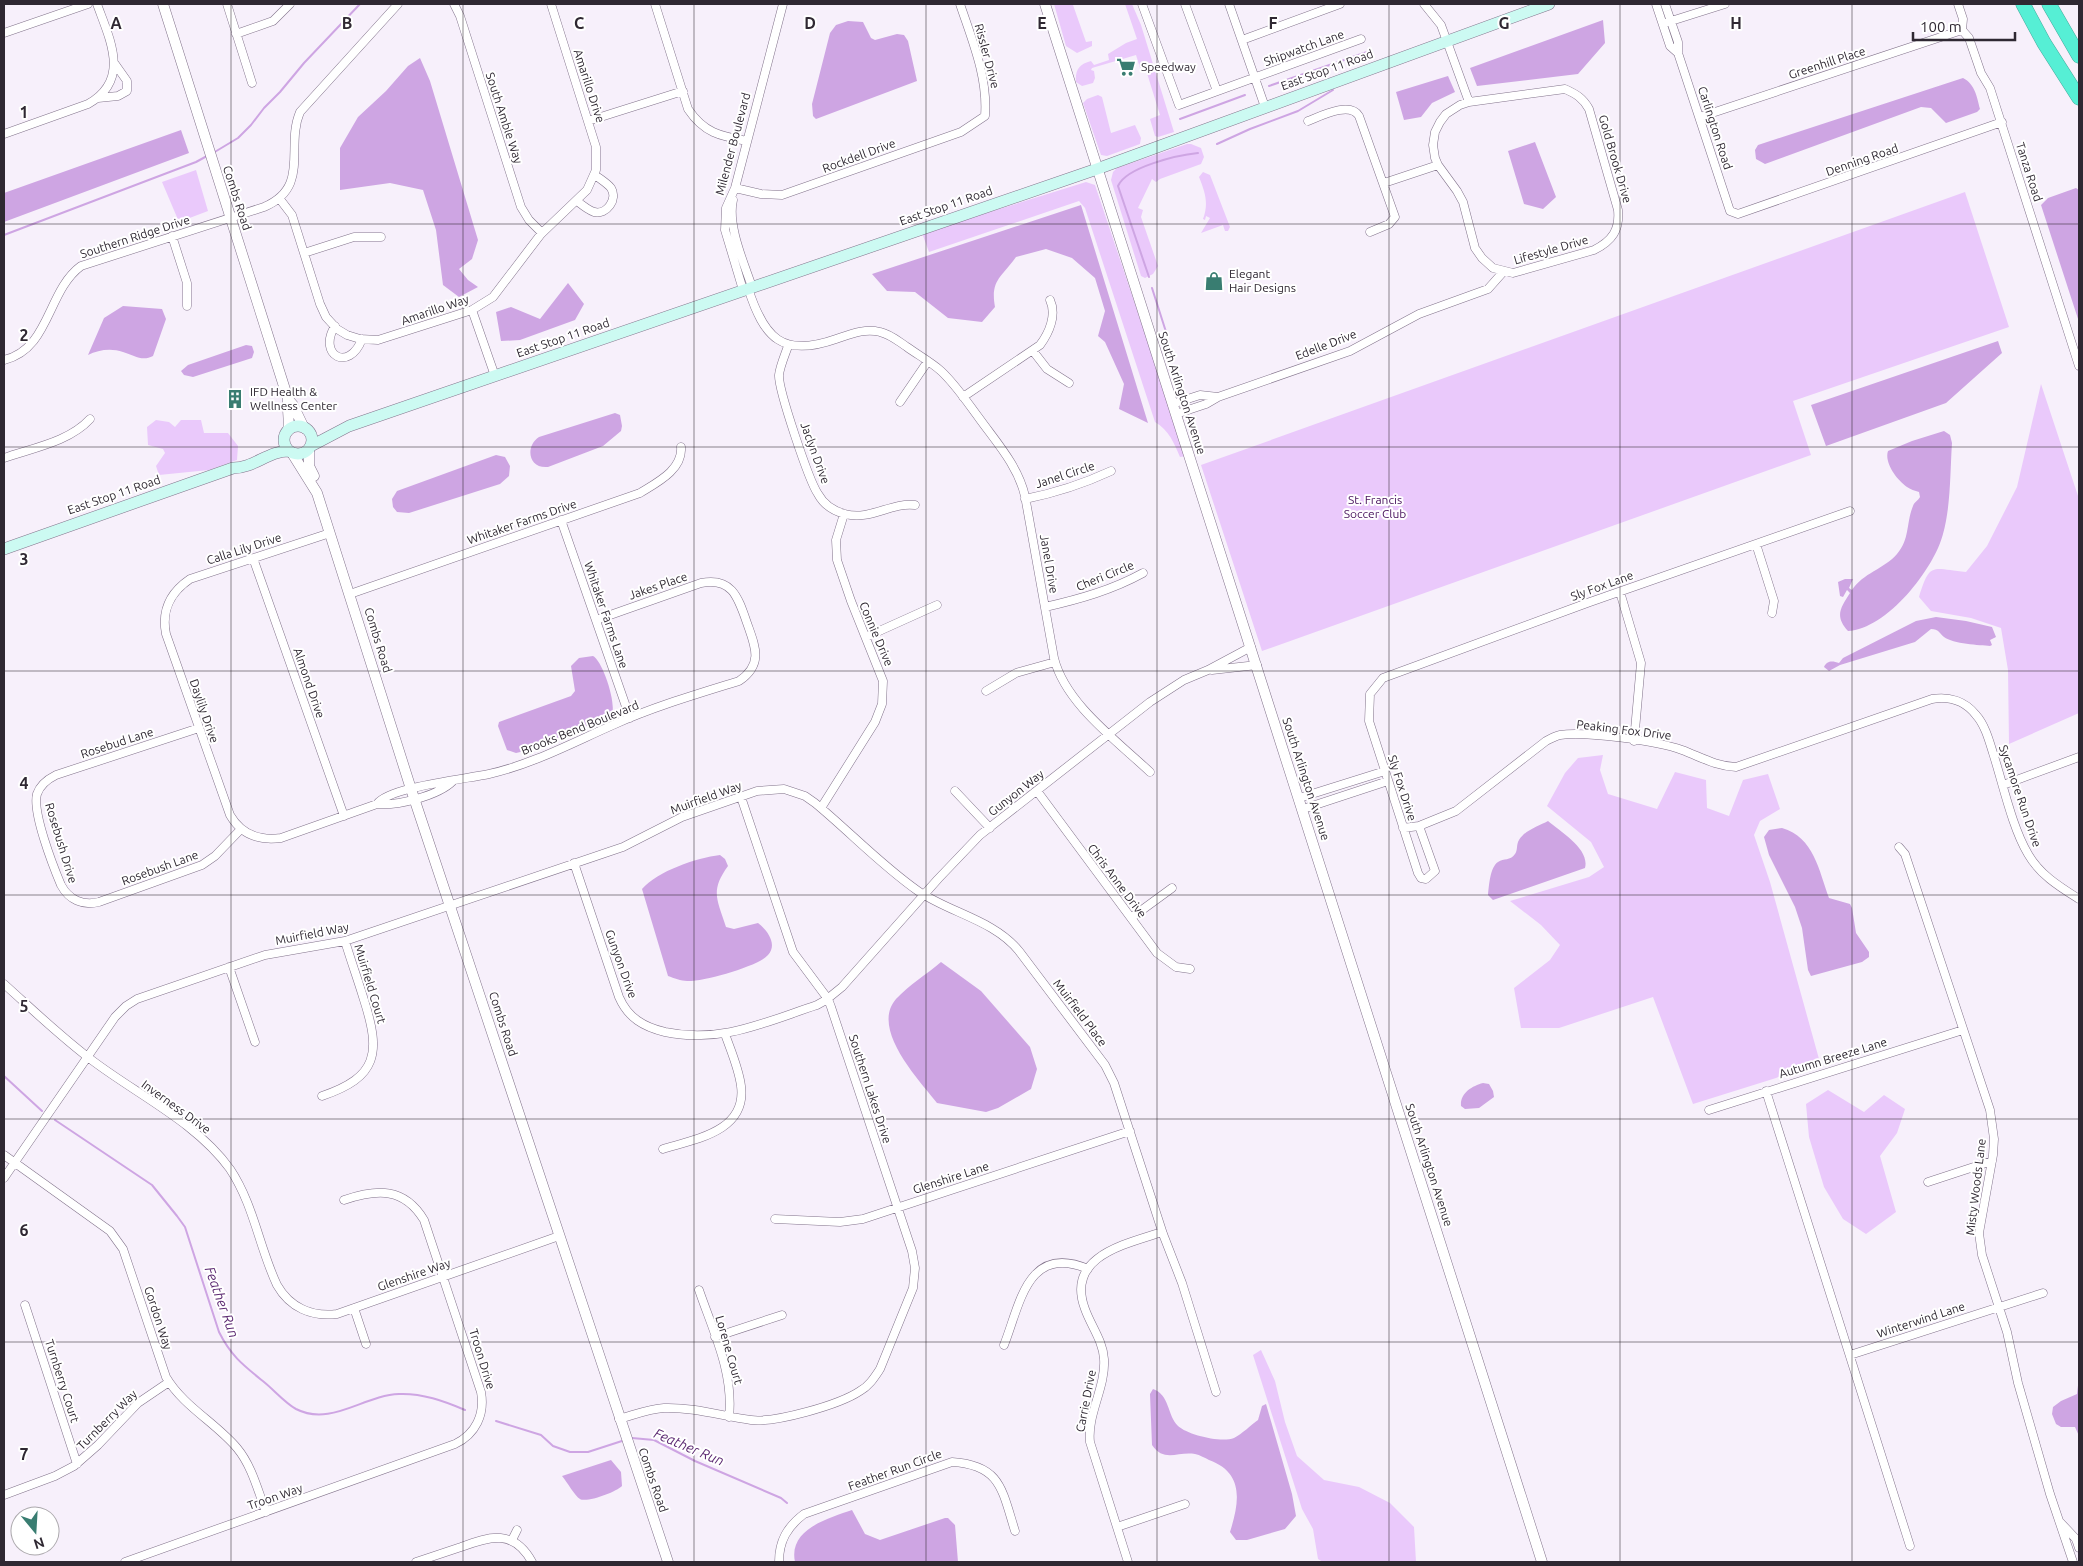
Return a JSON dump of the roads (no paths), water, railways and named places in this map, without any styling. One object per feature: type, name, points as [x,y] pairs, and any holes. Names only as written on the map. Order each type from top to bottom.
[{"type":"highway","points":[[2023,4],[2044,43],[2079,98]]},
{"type":"highway","points":[[2049,4],[2079,56]]},
{"type":"main road","name":"East Stop 11 Road","points":[[310,448],[349,426],[1097,169],[1548,4]]},
{"type":"main road","name":"East Stop 11 Road","points":[[307,430],[327,431],[342,425],[349,426]]},
{"type":"main road","points":[[295,427],[307,430],[312,439],[310,448],[300,454],[291,452],[285,444],[287,434],[295,427]]},
{"type":"main road","name":"East Stop 11 Road","points":[[233,468],[240,462],[263,452],[287,434]]},
{"type":"main road","name":"East Stop 11 Road","points":[[4,549],[233,468],[249,465],[272,453],[291,452]]},
{"type":"street","points":[[4,33],[88,4]]},
{"type":"street","points":[[4,134],[88,104],[98,98],[113,76],[115,64],[113,52],[97,4]]},
{"type":"street","name":"Combs Road","points":[[163,4],[288,400],[287,407],[290,420],[287,434]]},
{"type":"street","points":[[226,4],[252,83]]},
{"type":"street","points":[[236,34],[273,20],[290,4]]},
{"type":"street","points":[[362,340],[358,349],[351,356],[343,357],[334,354],[329,347],[328,340],[335,326],[321,307],[291,213],[279,198],[286,191],[292,178],[296,129],[300,112],[398,4]]},
{"type":"street","name":"South Amble Way","points":[[454,4],[460,16],[521,207],[529,220],[542,233]]},
{"type":"street","name":"Amarillo Drive","points":[[551,4],[597,152],[595,175],[587,190],[577,201]]},
{"type":"street","points":[[655,4],[688,109],[695,120],[707,130],[719,136],[747,141]]},
{"type":"street","name":"Milender Boulevard","points":[[748,289],[732,220],[731,205],[783,4]]},
{"type":"street","name":"Rissler Drive","points":[[960,4],[983,77],[986,100],[985,116]]},
{"type":"street","name":"South Arlington Avenue","points":[[1045,4],[1542,1562]]},
{"type":"street","name":"Shipwatch Lane","points":[[1142,4],[1179,105],[1361,39]]},
{"type":"street","points":[[1185,4],[1217,91]]},
{"type":"street","points":[[1228,4],[1266,107]]},
{"type":"street","points":[[1242,40],[1340,4]]},
{"type":"street","points":[[1424,4],[1438,20],[1469,102]]},
{"type":"street","name":"Carlington Road","points":[[1656,4],[1670,46],[1678,53]]},
{"type":"street","name":"Carlington Road","points":[[1665,4],[1678,42],[1678,53],[1730,211]]},
{"type":"street","points":[[1662,24],[1725,4]]},
{"type":"street","name":"Tanza Road","points":[[1958,4],[1963,20],[1962,30],[1969,38],[1981,73],[1990,88],[2002,122],[2079,366]]},
{"type":"street","name":"Greenhill Place","points":[[1700,117],[1962,30]]},
{"type":"street","points":[[98,98],[118,96],[127,91],[127,81],[115,64]]},
{"type":"street","name":"Gold Brook Drive","points":[[1438,165],[1433,145],[1435,132],[1446,114],[1469,102],[1565,89],[1584,100],[1589,109],[1618,210],[1619,223]]},
{"type":"street","points":[[588,121],[683,91]]},
{"type":"street","points":[[1308,121],[1342,109],[1350,109],[1357,112],[1395,217],[1389,224],[1370,232]]},
{"type":"street","name":"Rockdell Drive","points":[[735,188],[761,194],[782,195],[961,132],[985,116]]},
{"type":"street","name":"Denning Road","points":[[1730,211],[1740,215],[2002,122]]},
{"type":"street","points":[[1384,183],[1438,165]]},
{"type":"street","name":"Lifestyle Drive","points":[[1438,165],[1463,202],[1475,248],[1493,268],[1513,273],[1594,250],[1605,245],[1619,223]]},
{"type":"street","points":[[577,201],[590,210],[598,212],[606,210],[611,205],[613,198],[612,190],[595,175]]},
{"type":"street","name":"Southern Ridge Drive","points":[[4,360],[20,354],[33,343],[65,282],[78,268],[264,207],[279,198]]},
{"type":"street","name":"Amarillo Way","points":[[335,326],[350,336],[362,340],[383,339],[472,310],[498,292],[542,233],[577,201]]},
{"type":"street","points":[[172,236],[187,283],[186,306]]},
{"type":"street","points":[[304,253],[354,237],[380,237]]},
{"type":"street","name":"Edelle Drive","points":[[1176,414],[1206,404],[1218,397],[1350,351],[1419,314],[1488,290],[1504,271]]},
{"type":"street","points":[[748,289],[760,321],[770,334],[788,346],[819,345],[858,332],[874,331],[889,335],[928,361],[945,375],[963,397],[1033,351],[1044,340],[1053,316],[1050,300]]},
{"type":"street","points":[[472,310],[495,376]]},
{"type":"street","name":"Jaclyn Drive","points":[[788,346],[779,376],[783,397],[818,494],[831,509],[844,514]]},
{"type":"street","points":[[1033,351],[1047,368],[1069,383]]},
{"type":"street","points":[[900,402],[928,361]]},
{"type":"street","points":[[1172,404],[1200,395],[1218,397]]},
{"type":"street","name":"Janel Drive","points":[[963,397],[1014,466],[1026,499],[1055,662],[1060,678],[1072,697],[1150,772]]},
{"type":"street","name":"Combs Road","points":[[288,400],[293,405],[307,430]]},
{"type":"street","points":[[4,458],[69,435],[80,429],[90,420]]},
{"type":"street","name":"Whitaker Farms Drive","points":[[350,594],[640,493],[674,469],[681,456],[681,447]]},
{"type":"street","name":"Combs Road","points":[[310,448],[309,466],[318,485],[318,494]]},
{"type":"street","name":"Combs Road","points":[[291,452],[318,494],[413,794],[668,1562]]},
{"type":"street","name":"Janel Circle","points":[[1026,499],[1072,487],[1111,471]]},
{"type":"street","points":[[844,514],[866,516],[901,506],[915,505]]},
{"type":"street","name":"Sly Fox Lane","points":[[1370,694],[1383,678],[1850,511]]},
{"type":"street","name":"Connie Drive","points":[[821,808],[875,722],[882,704],[884,688],[882,674],[849,596],[837,557],[836,540],[844,514]]},
{"type":"street","name":"Whitaker Farms Lane","points":[[561,520],[630,718]]},
{"type":"street","name":"Calla Lily Drive","points":[[171,596],[177,588],[190,579],[330,533]]},
{"type":"street","points":[[1756,544],[1774,601],[1772,613]]},
{"type":"street","name":"Almond Drive","points":[[254,558],[344,816]]},
{"type":"street","name":"Cheri Circle","points":[[1045,607],[1089,596],[1115,587],[1143,573]]},
{"type":"street","name":"Jakes Place","points":[[596,620],[701,583],[715,582],[727,586],[739,600],[755,644],[756,655],[751,669]]},
{"type":"street","points":[[1620,592],[1642,663],[1634,741]]},
{"type":"street","name":"Daylily Drive","points":[[171,596],[165,614],[165,632],[227,810],[241,829]]},
{"type":"street","points":[[866,637],[937,605]]},
{"type":"street","name":"Gunyon Way","points":[[828,999],[975,840],[1173,686],[1251,647]]},
{"type":"street","points":[[986,691],[1016,673],[1055,662]]},
{"type":"street","points":[[1208,670],[1257,665]]},
{"type":"street","name":"Brooks Bend Boulevard","points":[[413,794],[447,788],[453,781],[502,771],[555,752],[630,718],[739,681],[751,669]]},
{"type":"street","name":"Sly Fox Drive","points":[[1370,694],[1369,721],[1384,771],[1418,873],[1422,878],[1430,877],[1435,871],[1419,826]]},
{"type":"street","name":"Peaking Fox Drive","points":[[1403,828],[1419,826],[1456,811],[1546,741],[1559,735],[1662,744],[1721,766],[1736,767],[1942,697],[1960,702],[1968,707],[1977,716],[1987,736]]},
{"type":"street","name":"Rosebud Lane","points":[[44,783],[56,775],[199,728]]},
{"type":"street","name":"Sycamore Run Drive","points":[[1987,736],[2018,833],[2029,856],[2048,878],[2079,899]]},
{"type":"street","points":[[2003,785],[2079,757]]},
{"type":"street","points":[[1299,798],[1384,771]]},
{"type":"street","points":[[1303,809],[1388,781]]},
{"type":"street","name":"Rosebush Drive","points":[[44,783],[37,794],[37,814],[62,888],[68,896],[81,902]]},
{"type":"street","name":"Muirfield Place","points":[[756,792],[771,789],[793,791],[810,799],[889,869],[924,895],[998,931],[1015,946],[1108,1070],[1114,1083],[1162,1232],[1182,1283],[1216,1392]]},
{"type":"street","points":[[955,791],[990,828]]},
{"type":"street","name":"Chris Anne Drive","points":[[1037,791],[1161,958],[1176,967],[1190,969]]},
{"type":"street","name":"Muirfield Way","points":[[4,1178],[115,1017],[129,1004],[140,998],[278,952],[345,941],[635,842],[682,817],[756,792]]},
{"type":"street","points":[[241,829],[258,838],[274,839],[376,804],[389,805],[413,794]]},
{"type":"street","name":"Southern Lakes Drive","points":[[729,1417],[758,1420],[783,1418],[846,1398],[862,1390],[873,1380],[880,1369],[914,1281],[914,1258],[828,999],[791,948],[740,797]]},
{"type":"street","name":"Rosebush Lane","points":[[81,902],[89,904],[99,902],[202,866],[215,856],[241,829]]},
{"type":"street","name":"Misty Woods Lane","points":[[1899,847],[1906,854],[1990,1110],[1994,1139],[1979,1233],[1984,1262],[2007,1332],[2021,1392],[2073,1562]]},
{"type":"street","name":"Gunyon Drive","points":[[574,863],[618,997],[629,1014],[644,1026],[678,1035],[700,1037],[725,1034],[817,1005],[828,999]]},
{"type":"street","points":[[1131,918],[1172,888]]},
{"type":"street","name":"Muirfield Court","points":[[322,1096],[341,1090],[355,1081],[367,1067],[374,1046],[372,1027],[345,941]]},
{"type":"street","points":[[229,967],[256,1042]]},
{"type":"street","name":"Inverness Drive","points":[[4,984],[88,1057],[190,1129],[221,1158],[236,1180],[248,1203],[273,1277],[280,1291]]},
{"type":"street","name":"Autumn Breeze Lane","points":[[1709,1110],[1963,1030]]},
{"type":"street","points":[[663,1149],[714,1133],[729,1123],[735,1115],[740,1103],[741,1084],[725,1034]]},
{"type":"street","points":[[1766,1091],[1910,1546]]},
{"type":"street","name":"Glenshire Lane","points":[[775,1219],[848,1222],[863,1219],[1130,1131]]},
{"type":"street","name":"Gordon Way","points":[[4,1156],[110,1231],[118,1240],[123,1249],[169,1382],[179,1394],[238,1450],[249,1467],[266,1512]]},
{"type":"street","points":[[1928,1182],[1992,1161]]},
{"type":"street","name":"Troon Drive","points":[[344,1200],[366,1192],[382,1192],[400,1197],[419,1212],[426,1223],[480,1388],[482,1405],[477,1424],[467,1437],[432,1453]]},
{"type":"street","points":[[1004,1345],[1016,1315],[1021,1294],[1036,1274],[1055,1264],[1076,1264],[1088,1269],[1096,1258],[1107,1251],[1162,1232]]},
{"type":"street","name":"Glenshire Way","points":[[280,1291],[296,1306],[311,1313],[330,1315],[560,1236]]},
{"type":"street","name":"Carrie Drive","points":[[1088,1269],[1083,1280],[1082,1300],[1101,1345],[1105,1360],[1090,1429],[1090,1442],[1128,1562]]},
{"type":"street","name":"Lorene Court","points":[[699,1290],[729,1384],[729,1417]]},
{"type":"street","name":"Winterwind Lane","points":[[1850,1355],[2043,1293]]},
{"type":"street","name":"Turnberry Court","points":[[25,1305],[77,1464]]},
{"type":"street","points":[[354,1308],[366,1344]]},
{"type":"street","points":[[715,1337],[782,1315]]},
{"type":"street","name":"Turnberry Way","points":[[4,1495],[55,1476],[77,1464],[138,1403],[169,1382]]},
{"type":"street","points":[[620,1419],[645,1411],[664,1408],[684,1409],[729,1417]]},
{"type":"street","name":"Troon Way","points":[[125,1562],[432,1453]]},
{"type":"street","name":"Feather Run Circle","points":[[779,1562],[780,1547],[784,1535],[794,1521],[804,1514],[948,1463],[962,1462],[979,1466],[996,1481],[1001,1487],[1015,1530]]},
{"type":"street","points":[[1117,1526],[1185,1504]]},
{"type":"street","points":[[2059,1520],[2076,1539],[2079,1548]]},
{"type":"street","points":[[512,1540],[517,1530]]},
{"type":"street","points":[[416,1562],[484,1538],[498,1537],[512,1540],[524,1550],[532,1562]]},
{"type":"waterway","points":[[213,153],[238,138],[251,125],[304,63],[360,4]]},
{"type":"waterway","points":[[1269,86],[1367,52]]},
{"type":"waterway","points":[[1217,144],[1298,111],[1333,90]]},
{"type":"waterway","points":[[1180,119],[1245,95]]},
{"type":"waterway","points":[[1149,277],[1118,186],[1131,173],[1154,163],[1178,156],[1198,153]]},
{"type":"waterway","points":[[4,235],[196,162],[207,156]]},
{"type":"waterway","points":[[1152,288],[1167,335]]},
{"type":"waterway","name":"Feather Run","points":[[4,1076],[42,1111]]},
{"type":"waterway","name":"Feather Run","points":[[55,1120],[152,1185],[185,1227],[219,1332],[224,1340],[233,1354],[244,1365],[296,1409],[309,1414],[322,1414],[348,1409],[373,1399],[408,1394],[433,1398],[465,1410]]},
{"type":"waterway","name":"Feather Run","points":[[496,1421],[541,1435],[553,1446],[570,1452],[588,1452],[625,1440]]},
{"type":"waterway","name":"Feather Run","points":[[632,1438],[654,1440],[695,1461],[781,1498],[787,1503]]},
{"type":"place","name":"Speedway","points":[[1126,67]]},
{"type":"place","name":"Elegant Hair Designs","points":[[1214,281]]},
{"type":"place","name":"IFD Health & Wellness Center","points":[[235,399]]},
{"type":"park label","name":"St. Francis Soccer Club","points":[[1375,507]]}]
